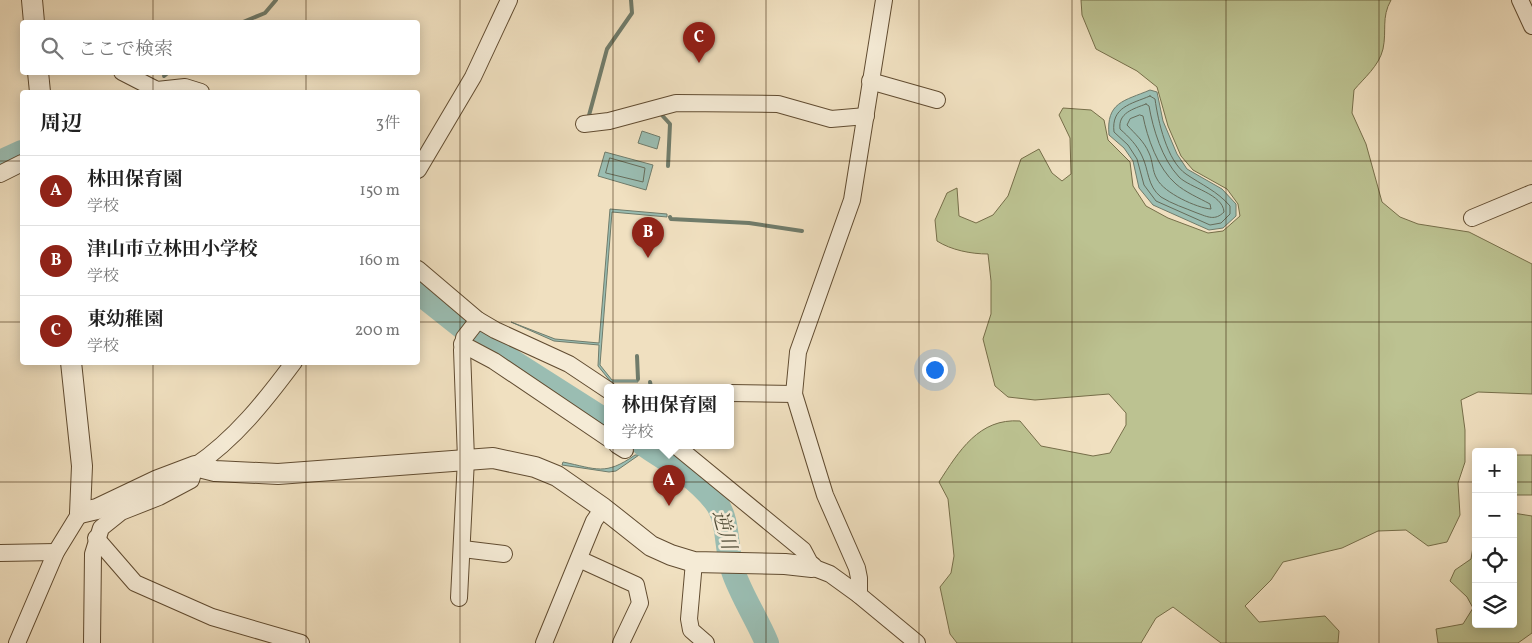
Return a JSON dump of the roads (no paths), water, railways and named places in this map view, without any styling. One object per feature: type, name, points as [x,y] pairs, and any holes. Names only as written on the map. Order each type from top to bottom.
[{"type":"street","points":[[32,0],[34,20]]},
{"type":"street","points":[[420,167],[473,77],[509,0]]},
{"type":"street","points":[[859,595],[859,578],[856,568],[824,496],[794,394],[798,352],[852,200],[884,0]]},
{"type":"street","points":[[1520,0],[1532,26]]},
{"type":"street","points":[[38,75],[40,90]]},
{"type":"street","points":[[128,75],[157,90],[185,87],[195,90]]},
{"type":"street","points":[[870,81],[937,100]]},
{"type":"street","points":[[584,124],[609,121],[676,103],[778,104],[831,119],[866,116]]},
{"type":"street","points":[[0,174],[20,164]]},
{"type":"street","points":[[1472,218],[1532,193]]},
{"type":"street","points":[[420,271],[494,361],[604,435]]},
{"type":"street","points":[[469,332],[510,337],[553,356],[604,388]]},
{"type":"street","points":[[459,598],[463,549],[469,332]]},
{"type":"street","points":[[17,643],[56,552],[80,513],[82,466],[71,365]]},
{"type":"street","points":[[80,513],[97,509],[158,480],[195,466],[214,453],[264,402],[292,365]]},
{"type":"street","points":[[734,393],[794,394]]},
{"type":"street","points":[[680,449],[803,550],[812,567]]},
{"type":"street","points":[[195,466],[215,471],[278,474],[493,458],[535,467],[557,476],[603,508],[651,546],[670,555],[704,563],[785,564],[812,567],[830,574],[859,595],[917,643]]},
{"type":"street","points":[[92,643],[91,575],[96,538],[102,528],[121,512],[158,497],[191,480],[195,466]]},
{"type":"street","points":[[544,643],[594,521],[603,508]]},
{"type":"street","points":[[96,538],[135,584],[212,618],[301,643]]},
{"type":"street","points":[[463,549],[504,554]]},
{"type":"street","points":[[0,552],[56,552]]},
{"type":"street","points":[[579,560],[636,584],[640,603],[621,643]]},
{"type":"street","points":[[704,563],[689,620],[691,630],[706,643]]},
{"type":"water","points":[[1150,90],[1157,92],[1163,121],[1177,154],[1187,169],[1222,189],[1236,204],[1236,216],[1223,228],[1209,230],[1153,205],[1139,188],[1133,161],[1124,148],[1109,135],[1110,116],[1114,109],[1125,100]]},
{"type":"water","points":[[642,131],[660,137],[657,149],[638,143]]},
{"type":"water","points":[[605,152],[653,165],[646,190],[598,176]]},
{"type":"water","points":[[610,209],[667,214],[667,217],[612,212],[600,365],[612,380],[638,380],[638,382],[611,382],[598,366],[599,345],[554,341],[511,322],[555,339],[599,343]]},
{"type":"water","points":[[635,455],[639,455],[616,471],[609,472],[562,465],[563,462],[600,469],[608,468],[625,462]]},
{"type":"waterway","points":[[248,20],[265,13],[276,0]]},
{"type":"waterway","points":[[588,119],[607,49],[632,13],[631,0]]},
{"type":"waterway","points":[[660,113],[670,124],[668,166]]},
{"type":"waterway","name":"逆川","points":[[0,162],[20,153]]},
{"type":"waterway","points":[[670,217],[671,219],[749,223],[802,231]]},
{"type":"waterway","name":"逆川","points":[[420,294],[476,338],[604,419]]},
{"type":"waterway","points":[[637,356],[638,379]]},
{"type":"waterway","name":"逆川","points":[[650,449],[691,477],[708,492],[720,509],[733,571],[767,643]]},
{"type":"place","name":"東幼稚園","points":[[699,63]]},
{"type":"place","name":"津山市立林田小学校","points":[[648,258]]},
{"type":"place","name":"林田保育園","points":[[669,506]]}]
